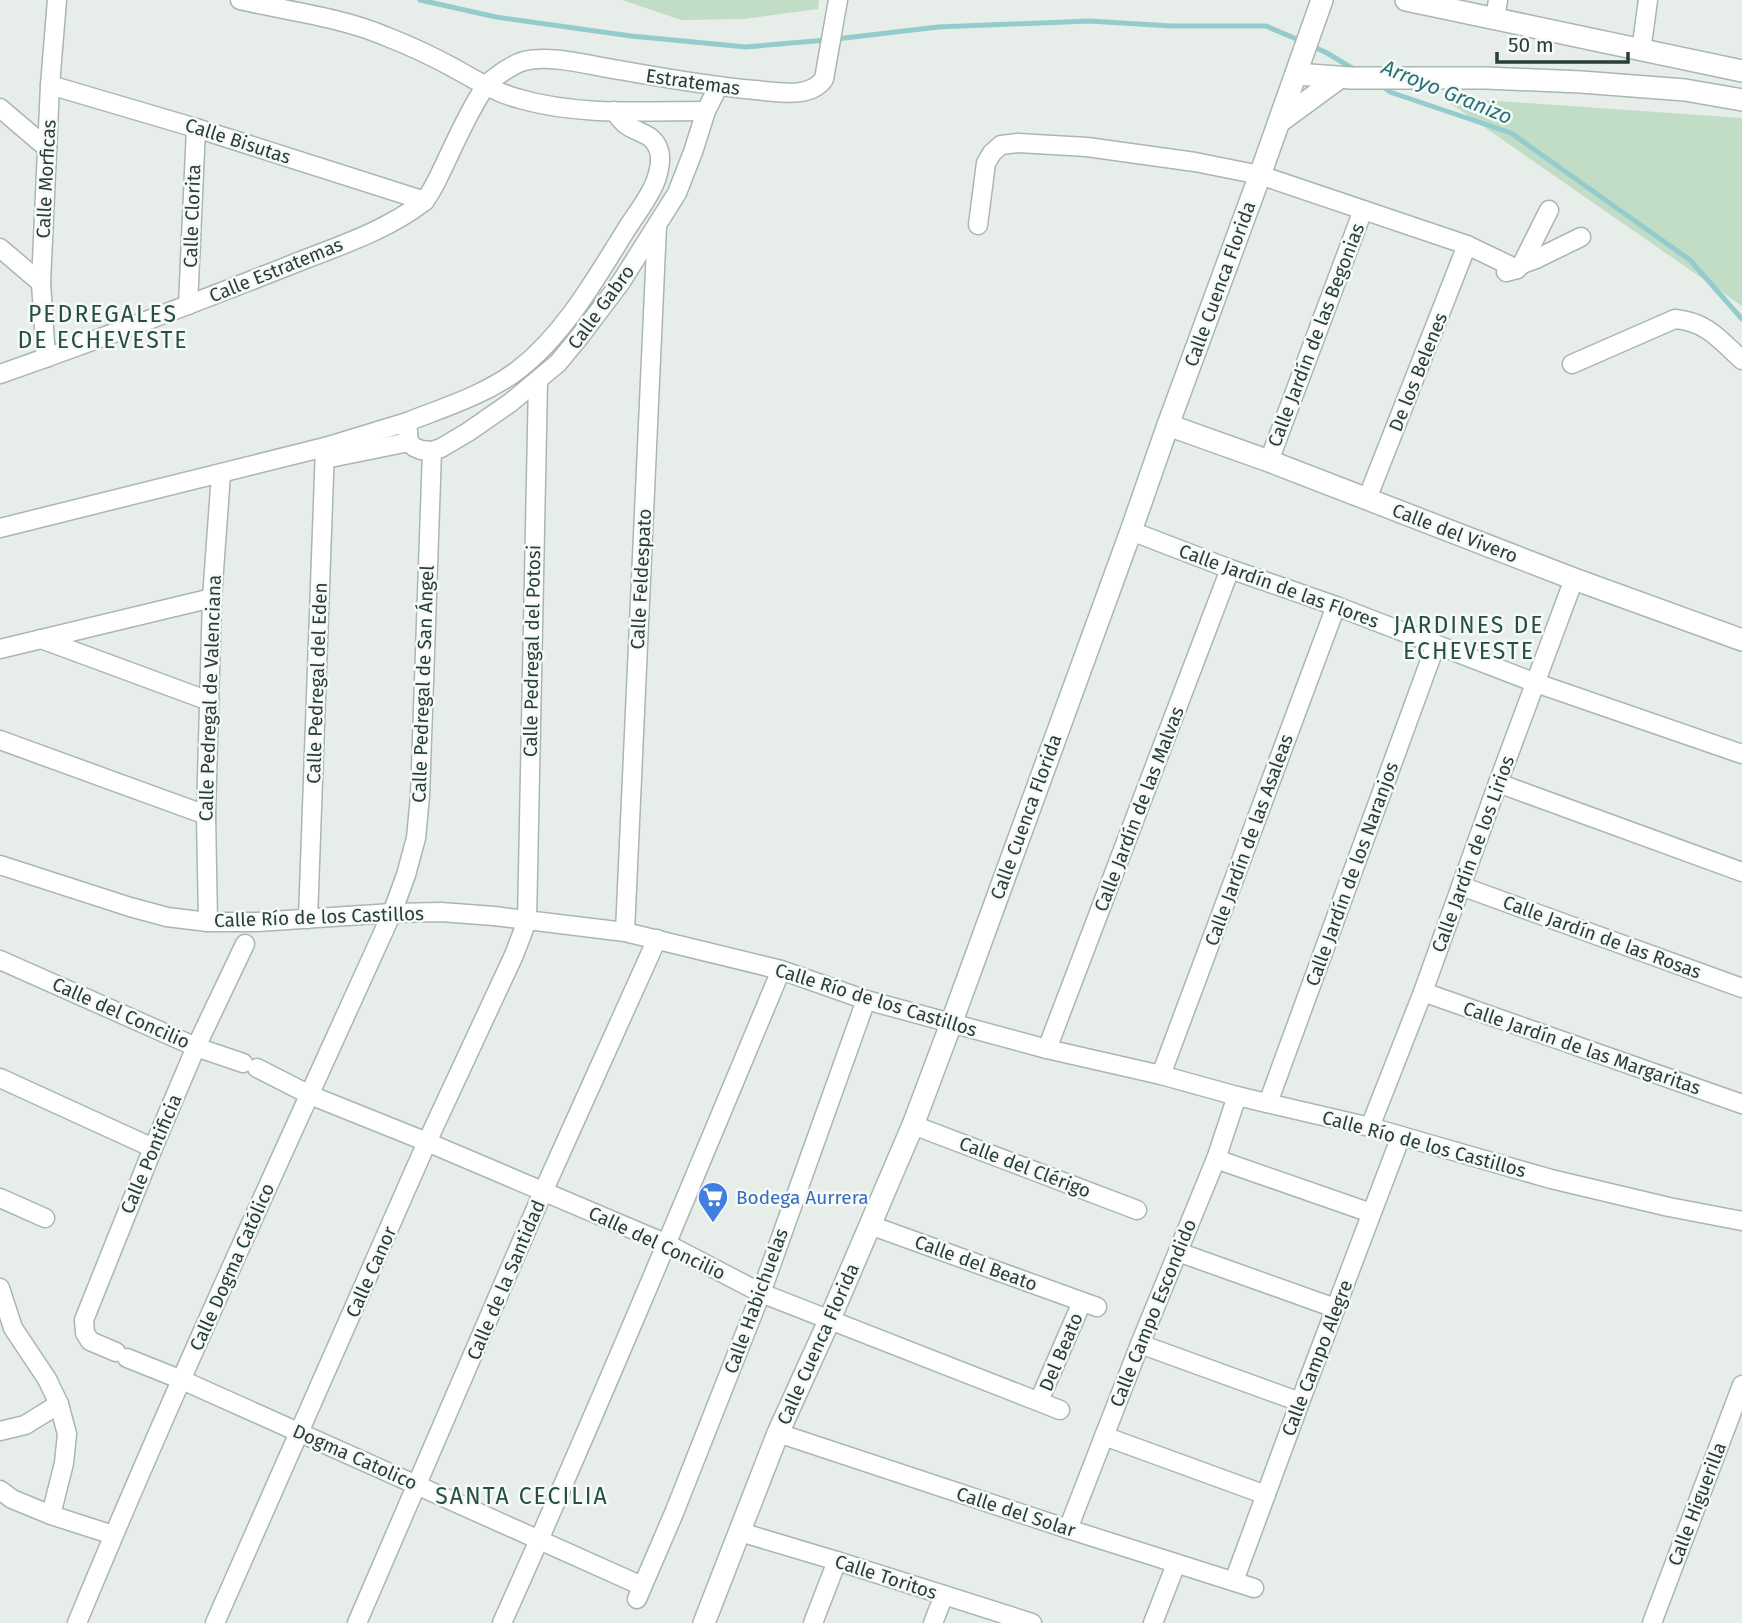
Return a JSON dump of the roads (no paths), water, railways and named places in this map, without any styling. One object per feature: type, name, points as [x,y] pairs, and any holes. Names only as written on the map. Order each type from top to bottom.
[{"type":"street","name":"Calle Morficas","points":[[46,358],[41,283],[50,85],[57,0]]},
{"type":"street","points":[[240,0],[351,24],[381,34],[428,54],[517,99],[545,106],[614,111],[706,111]]},
{"type":"street","name":"Calle Cuenca Florida","points":[[704,1623],[778,1433],[913,1125],[1322,0]]},
{"type":"street","points":[[1406,0],[1497,10],[1641,51],[1742,71]]},
{"type":"street","points":[[1641,51],[1648,0]]},
{"type":"street","name":"Estratemas","points":[[486,85],[507,69],[524,61],[548,60],[718,87],[774,92],[803,91],[816,88],[824,79],[837,7]]},
{"type":"street","points":[[1300,65],[1345,78],[1486,78],[1635,85],[1742,100]]},
{"type":"street","points":[[1279,122],[1345,78]]},
{"type":"street","name":"Calle Bisutas","points":[[50,85],[425,201]]},
{"type":"street","name":"Calle Estratemas","points":[[0,374],[188,305],[401,217],[425,201],[486,85]]},
{"type":"street","name":"Calle Gabro","points":[[432,451],[468,432],[538,381],[582,335],[621,282],[677,193],[706,111],[718,87]]},
{"type":"street","points":[[0,108],[47,148]]},
{"type":"street","name":"Calle Gabro","points":[[325,453],[472,397],[519,369],[547,343],[590,286],[656,179],[660,161],[659,148],[653,139],[632,129],[614,111]]},
{"type":"street","name":"Calle Clorita","points":[[188,305],[196,128]]},
{"type":"street","points":[[978,225],[986,163],[1001,145],[1018,144],[1087,147],[1136,153],[1260,175],[1363,209],[1466,250],[1520,267],[1581,237]]},
{"type":"street","name":"Calle Jardín de las Begonias","points":[[1269,461],[1363,209]]},
{"type":"street","points":[[1520,267],[1549,210]]},
{"type":"street","name":"Calle Feldespato","points":[[625,932],[657,226]]},
{"type":"street","points":[[0,247],[41,283]]},
{"type":"street","name":"De los Belenes","points":[[1367,499],[1466,250]]},
{"type":"street","points":[[1572,364],[1675,319],[1689,320],[1704,326],[1742,360]]},
{"type":"street","name":"Calle Pedregal del Potosi","points":[[527,921],[538,381]]},
{"type":"street","points":[[407,422],[409,442],[421,450],[432,451]]},
{"type":"street","name":"Calle del Vivero","points":[[1168,425],[1742,640]]},
{"type":"street","name":"Calle Gabro","points":[[0,528],[221,474],[325,453],[409,442]]},
{"type":"street","name":"Calle Pedregal de San Ángel","points":[[392,913],[416,838],[420,796],[432,451]]},
{"type":"street","name":"Calle Pedregal del Eden","points":[[308,919],[325,453]]},
{"type":"street","name":"Calle Pedregal de Valenciana","points":[[208,922],[205,815],[212,598],[221,474]]},
{"type":"street","name":"Calle Jardín de las Flores","points":[[1131,531],[1536,682],[1742,754]]},
{"type":"street","name":"Calle Jardín de las Malvas","points":[[1047,1049],[1230,569]]},
{"type":"street","name":"Calle Jardín de los Lirios","points":[[1370,1127],[1423,992],[1574,579]]},
{"type":"street","points":[[0,649],[212,598]]},
{"type":"street","name":"Calle Jardín de las Asaleas","points":[[1161,1075],[1336,606]]},
{"type":"street","points":[[41,639],[209,701]]},
{"type":"street","name":"Calle Jardín de los Naranjos","points":[[1268,1103],[1436,644]]},
{"type":"street","points":[[0,740],[205,815]]},
{"type":"street","points":[[1498,783],[1742,872]]},
{"type":"street","name":"Calle Río de los Castillos","points":[[0,865],[130,908],[167,917],[208,922],[257,922],[440,912],[625,932],[781,970],[866,1000],[1047,1049],[1370,1127],[1550,1178],[1742,1222]]},
{"type":"street","name":"Calle Jardín de las Rosas","points":[[1461,886],[1742,988]]},
{"type":"street","name":"Calle Dogma Católico","points":[[77,1623],[113,1535],[392,913]]},
{"type":"street","name":"Calle Canor","points":[[215,1623],[428,1142],[514,956],[527,921]]},
{"type":"street","name":"Calle de la Santidad","points":[[357,1623],[543,1192],[657,939]]},
{"type":"street","name":"Calle Pontificia","points":[[182,1380],[90,1341],[85,1333],[84,1320],[153,1148],[245,944]]},
{"type":"street","name":"Calle del Concilio","points":[[0,960],[197,1047],[250,1065],[310,1095],[667,1244],[761,1293],[1060,1410]]},
{"type":"street","points":[[502,1623],[667,1244],[781,970]]},
{"type":"street","name":"Calle Jardín de las Margaritas","points":[[1423,992],[1742,1104]]},
{"type":"street","name":"Calle Habichuelas","points":[[640,1593],[761,1293],[866,1000]]},
{"type":"street","points":[[0,1078],[153,1148]]},
{"type":"street","name":"Calle Campo Escondido","points":[[1069,1530],[1140,1344],[1216,1159],[1237,1096]]},
{"type":"street","name":"Calle del Clérigo","points":[[913,1125],[1136,1210]]},
{"type":"street","name":"Calle Campo Alegre","points":[[1234,1581],[1401,1136]]},
{"type":"street","points":[[1216,1159],[1371,1213]]},
{"type":"street","points":[[1,1200],[44,1218]]},
{"type":"street","name":"Calle del Beato","points":[[870,1225],[1089,1305]]},
{"type":"street","points":[[1178,1252],[1335,1308]]},
{"type":"street","points":[[0,1288],[13,1328],[47,1379],[59,1404],[67,1434],[64,1463],[51,1515]]},
{"type":"street","name":"Del Beato","points":[[1040,1401],[1089,1305]]},
{"type":"street","points":[[1140,1344],[1300,1402]]},
{"type":"street","name":"Dogma Catolico","points":[[182,1380],[540,1539],[640,1593]]},
{"type":"street","name":"Calle Higuerilla","points":[[1652,1623],[1742,1385]]},
{"type":"street","points":[[0,1431],[25,1425],[59,1404]]},
{"type":"street","name":"Calle del Solar","points":[[778,1433],[1069,1530],[1254,1588]]},
{"type":"street","points":[[1104,1436],[1266,1495]]},
{"type":"street","points":[[0,1490],[12,1499],[51,1515],[113,1535]]},
{"type":"street","name":"Calle Toritos","points":[[740,1532],[1032,1623]]},
{"type":"street","points":[[813,1623],[837,1561]]},
{"type":"street","points":[[1153,1623],[1176,1564]]},
{"type":"street","points":[[933,1623],[944,1595]]},
{"type":"waterway","name":"Arroyo Granizo","points":[[420,0],[496,17],[631,36],[746,47],[826,40]]},
{"type":"waterway","name":"Arroyo Granizo","points":[[836,39],[938,27],[1089,21],[1172,26],[1266,26],[1301,41]]},
{"type":"waterway","name":"Arroyo Granizo","points":[[1310,45],[1357,71]]},
{"type":"waterway","name":"Arroyo Granizo","points":[[1380,85],[1390,92],[1511,133],[1690,260],[1742,319]]},
{"type":"place","name":"Bodega Aurrera","points":[[713,1224]]},
{"type":"district","name":"PEDREGALES DE ECHEVESTE","points":[[103,327]]},
{"type":"district","name":"JARDINES DE ECHEVESTE","points":[[1469,638]]},
{"type":"district","name":"SANTA CECILIA","points":[[522,1496]]}]
